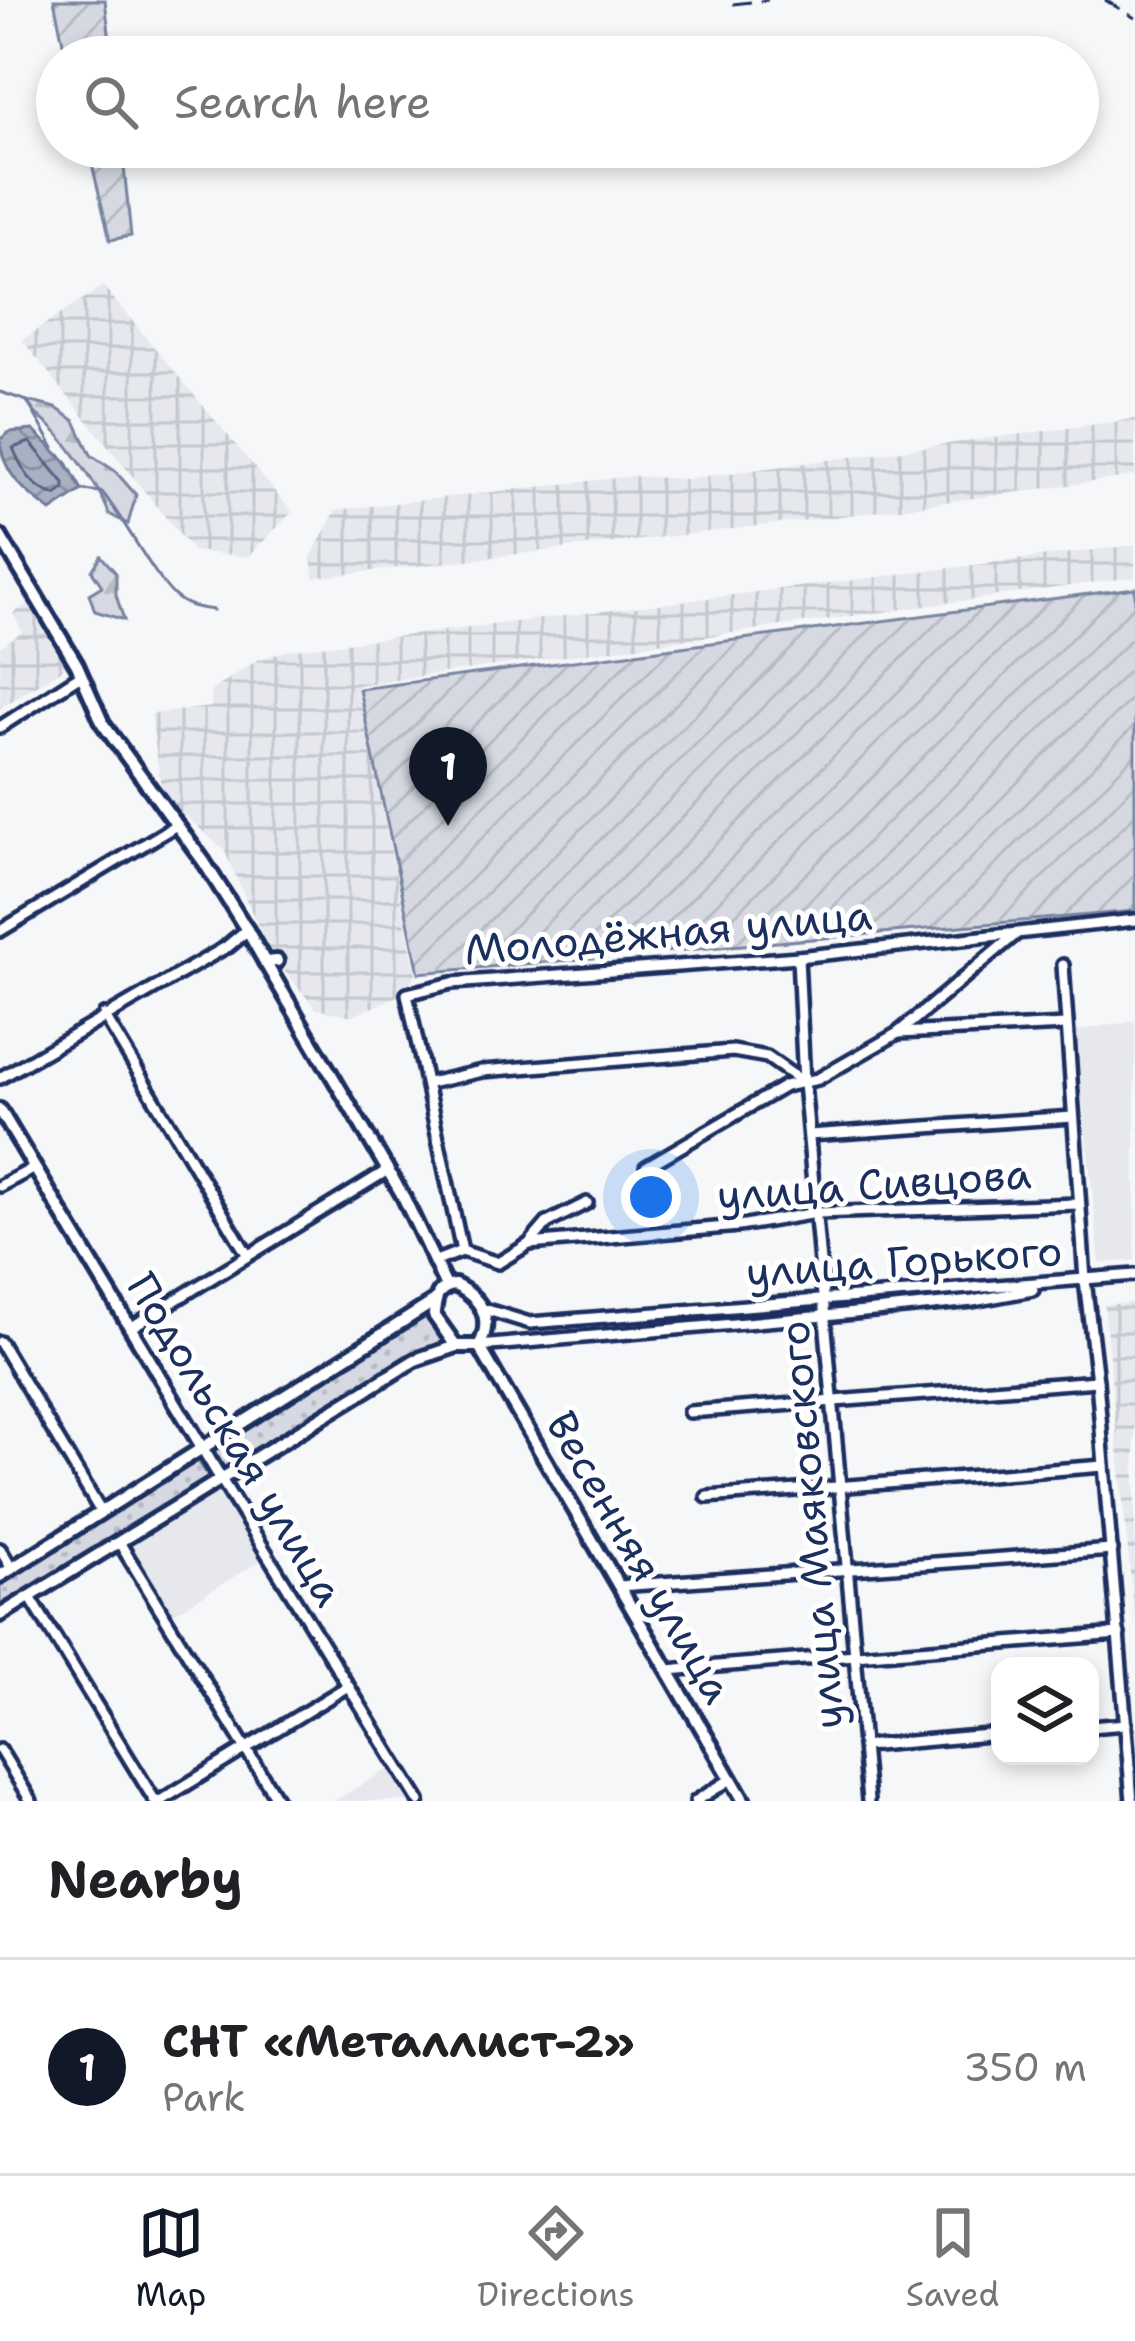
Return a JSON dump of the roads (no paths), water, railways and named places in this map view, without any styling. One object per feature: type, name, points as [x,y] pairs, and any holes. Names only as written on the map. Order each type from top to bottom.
[{"type":"street","points":[[0,536],[36,590],[103,724],[271,961],[388,1170],[446,1286]]},
{"type":"street","points":[[0,727],[81,675]]},
{"type":"street","points":[[0,931],[175,826]]},
{"type":"street","name":"Молодёжная улица","points":[[429,1083],[407,994],[452,983],[798,957],[1135,920]]},
{"type":"street","points":[[0,1078],[228,946],[247,930]]},
{"type":"street","points":[[646,1167],[784,1087],[818,1079],[898,1033],[1021,930]]},
{"type":"street","name":"улица Маяковского","points":[[798,957],[804,1082],[868,1801]]},
{"type":"street","points":[[1063,965],[1085,1280],[1132,1801]]},
{"type":"street","points":[[104,1015],[247,1254]]},
{"type":"street","points":[[898,1033],[1066,1025]]},
{"type":"street","points":[[462,1251],[429,1083],[482,1071],[733,1051],[767,1057],[804,1082]]},
{"type":"street","name":"Подольская улица","points":[[0,1110],[418,1801]]},
{"type":"street","points":[[809,1135],[1072,1118]]},
{"type":"street","points":[[0,1186],[34,1168]]},
{"type":"street","points":[[130,1328],[388,1170]]},
{"type":"street","points":[[436,1261],[462,1251],[498,1262],[529,1244],[547,1223],[587,1203]]},
{"type":"street","name":"улица Сивцова","points":[[529,1244],[739,1226],[816,1213],[1079,1204]]},
{"type":"street","points":[[1085,1280],[1135,1275]]},
{"type":"street","name":"улица Горького","points":[[484,1309],[530,1322],[1085,1280]]},
{"type":"street","name":"улица Горького","points":[[479,1346],[973,1300],[1085,1280]]},
{"type":"street","points":[[0,1549],[6,1572],[435,1301],[446,1286],[468,1291],[484,1309],[487,1327],[479,1346],[456,1346],[415,1360],[0,1615]]},
{"type":"street","points":[[435,1301],[438,1326],[456,1346]]},
{"type":"street","points":[[0,1342],[101,1512]]},
{"type":"street","name":"Весенняя улица","points":[[479,1346],[744,1801]]},
{"type":"street","points":[[689,1412],[1097,1381]]},
{"type":"street","points":[[707,1496],[1104,1466]]},
{"type":"street","points":[[119,1542],[278,1801]]},
{"type":"street","points":[[619,1586],[1112,1550]]},
{"type":"street","points":[[30,1597],[158,1801],[348,1686]]},
{"type":"street","points":[[668,1670],[1119,1634]]},
{"type":"street","points":[[1099,1726],[1126,1724]]},
{"type":"street","points":[[864,1746],[991,1735]]},
{"type":"street","points":[[0,1750],[32,1801]]},
{"type":"street","points":[[696,1801],[731,1779]]},
{"type":"water","points":[[33,430],[67,463],[82,490],[51,511],[17,481],[2,452],[0,440],[9,432]]},
{"type":"waterway","points":[[0,392],[27,401],[54,448]]},
{"type":"waterway","points":[[60,455],[72,472]]},
{"type":"waterway","points":[[76,480],[82,490],[102,492],[177,598],[214,610]]},
{"type":"railway","points":[[733,4],[768,0]]},
{"type":"railway","points":[[1105,0],[1135,18]]},
{"type":"place","name":"СНТ «Металлист-2»","points":[[448,826]]}]
